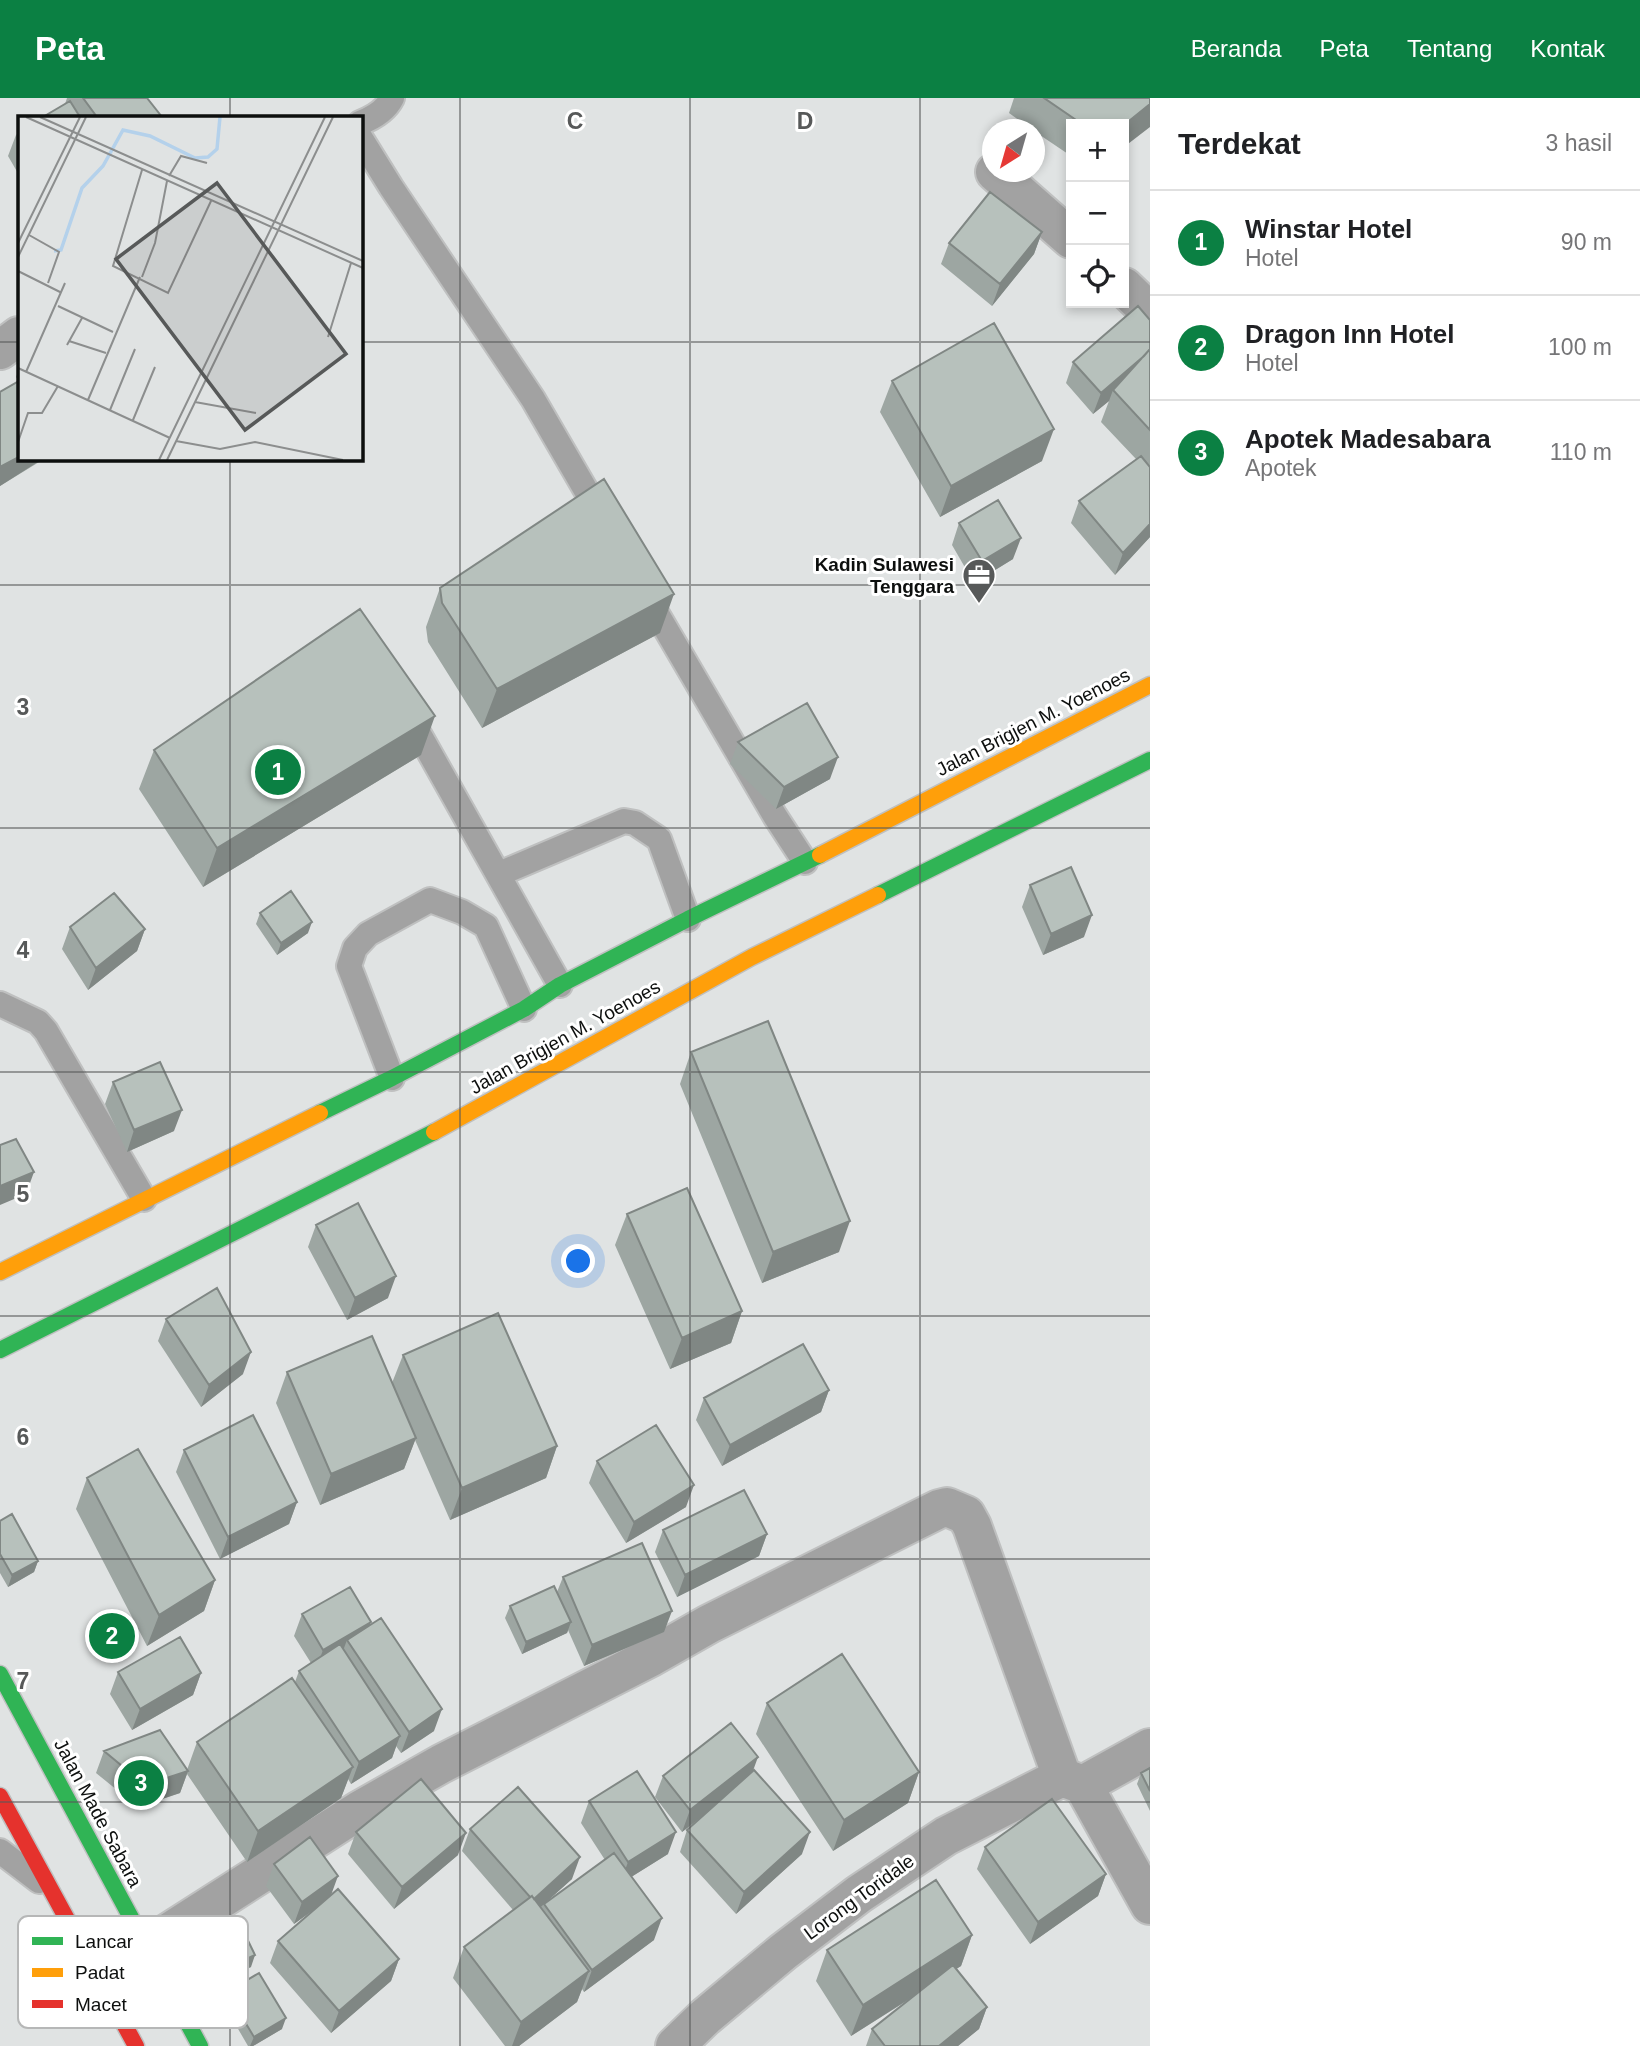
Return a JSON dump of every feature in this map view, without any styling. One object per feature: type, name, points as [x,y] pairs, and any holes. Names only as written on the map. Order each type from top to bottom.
[{"type":"main road","name":"Jalan Brigjen M. Yoenoes","points":[[0,1272],[392,1078],[524,1009],[560,985],[688,919],[862,835],[1150,685]]},
{"type":"main road","name":"Jalan Brigjen M. Yoenoes","points":[[0,1350],[448,1125],[752,957],[1150,760]]},
{"type":"main road","name":"Jalan Made Sabara","points":[[0,1674],[129,1916]]},
{"type":"main road","points":[[0,1796],[66,1916]]},
{"type":"main road","points":[[126,2028],[136,2046]]},
{"type":"main road","name":"Jalan Made Sabara","points":[[190,2028],[200,2046]]},
{"type":"street","points":[[1006,182],[1066,235]]},
{"type":"street","points":[[1129,293],[1150,312]]},
{"type":"street","points":[[0,349],[18,337]]},
{"type":"street","points":[[194,1916],[360,1810],[441,1764],[709,1624],[939,1508],[947,1507],[966,1515],[972,1526],[1072,1781],[1150,1905]]},
{"type":"street","name":"Lorong Toridale","points":[[675,2046],[705,2017],[774,1960],[859,1894],[946,1836],[1150,1748]]},
{"type":"lane","points":[[362,122],[388,106],[392,98]]},
{"type":"lane","points":[[362,140],[533,399],[616,542]]},
{"type":"lane","points":[[637,578],[775,816],[806,862]]},
{"type":"lane","points":[[397,694],[560,985]]},
{"type":"lane","points":[[499,874],[624,821],[635,823],[659,839],[688,919]]},
{"type":"lane","points":[[392,1078],[349,966],[355,948],[368,934],[430,900],[462,912],[486,926],[524,1009]]},
{"type":"lane","points":[[0,1004],[38,1022],[46,1031],[144,1199]]},
{"type":"lane","points":[[0,1851],[51,1889]]},
{"type":"building","points":[[83,98],[147,98],[161,116],[96,116]]},
{"type":"building","points":[[1044,98],[1150,98],[1150,104],[1129,121],[1075,119]]},
{"type":"building","points":[[70,101],[79,116],[45,116]]},
{"type":"building","points":[[990,192],[1042,232],[1000,284],[949,243]]},
{"type":"building","points":[[1138,306],[1150,320],[1150,349],[1101,393],[1073,362]]},
{"type":"building","points":[[994,323],[1054,429],[951,486],[892,381]]},
{"type":"building","points":[[1150,349],[1150,430],[1113,390]]},
{"type":"building","points":[[18,382],[18,458],[0,467],[0,392]]},
{"type":"building","points":[[1141,456],[1150,467],[1150,524],[1123,553],[1079,501]]},
{"type":"building","points":[[604,479],[674,594],[497,689],[442,603],[440,588]]},
{"type":"building","points":[[998,500],[1021,538],[982,561],[959,523]]},
{"type":"building","points":[[360,609],[435,716],[217,848],[154,750]]},
{"type":"building","points":[[807,703],[838,757],[784,787],[738,742]]},
{"type":"building","points":[[1071,867],[1092,915],[1051,934],[1030,885]]},
{"type":"building","points":[[291,891],[312,922],[281,943],[260,913]]},
{"type":"building","points":[[114,893],[145,929],[96,968],[70,927]]},
{"type":"building","points":[[768,1021],[850,1221],[773,1252],[691,1052]]},
{"type":"building","points":[[160,1062],[182,1110],[134,1130],[113,1082]]},
{"type":"building","points":[[16,1139],[34,1172],[0,1186],[0,1145]]},
{"type":"building","points":[[687,1188],[742,1311],[682,1338],[627,1214]]},
{"type":"building","points":[[358,1203],[396,1276],[355,1298],[316,1225]]},
{"type":"building","points":[[217,1288],[251,1352],[209,1385],[166,1319]]},
{"type":"building","points":[[498,1313],[557,1446],[462,1488],[403,1355]]},
{"type":"building","points":[[372,1336],[416,1438],[331,1474],[287,1372]]},
{"type":"building","points":[[803,1344],[829,1390],[730,1445],[704,1398]]},
{"type":"building","points":[[253,1415],[297,1502],[228,1537],[184,1450]]},
{"type":"building","points":[[656,1425],[694,1485],[634,1522],[597,1461]]},
{"type":"building","points":[[138,1449],[215,1580],[159,1615],[87,1478]]},
{"type":"building","points":[[744,1490],[767,1534],[685,1575],[663,1530]]},
{"type":"building","points":[[12,1514],[38,1561],[12,1575],[0,1554],[0,1521]]},
{"type":"building","points":[[642,1543],[672,1611],[592,1645],[563,1577]]},
{"type":"building","points":[[554,1586],[571,1622],[526,1642],[510,1606]]},
{"type":"building","points":[[350,1587],[371,1622],[323,1650],[302,1614]]},
{"type":"building","points":[[381,1618],[442,1709],[409,1732],[347,1640]]},
{"type":"building","points":[[180,1637],[201,1673],[140,1709],[118,1672]]},
{"type":"building","points":[[340,1644],[400,1736],[359,1762],[299,1671]]},
{"type":"building","points":[[842,1654],[919,1772],[844,1820],[767,1703]]},
{"type":"building","points":[[292,1678],[353,1767],[258,1831],[197,1742]]},
{"type":"building","points":[[731,1723],[758,1757],[690,1810],[663,1776]]},
{"type":"building","points":[[160,1730],[188,1771],[145,1785],[104,1751]]},
{"type":"building","points":[[1150,1768],[1150,1791],[1141,1773]]},
{"type":"building","points":[[754,1770],[810,1832],[744,1892],[687,1830]]},
{"type":"building","points":[[637,1771],[676,1832],[628,1862],[589,1801]]},
{"type":"building","points":[[421,1779],[466,1833],[402,1887],[356,1832]]},
{"type":"building","points":[[518,1787],[580,1857],[534,1899],[470,1829]]},
{"type":"building","points":[[1052,1799],[1106,1874],[1038,1922],[985,1847]]},
{"type":"building","points":[[310,1837],[338,1876],[302,1902],[274,1864]]},
{"type":"building","points":[[614,1853],[662,1918],[592,1970],[544,1904]]},
{"type":"building","points":[[936,1880],[972,1935],[863,2005],[827,1950]]},
{"type":"building","points":[[338,1889],[399,1959],[339,2011],[278,1941]]},
{"type":"building","points":[[532,1896],[589,1971],[521,2022],[464,1947]]},
{"type":"building","points":[[248,1941],[255,1955],[248,1958]]},
{"type":"building","points":[[953,1965],[987,2007],[939,2046],[885,2046],[872,2029]]},
{"type":"building","points":[[259,1973],[286,2018],[254,2037],[248,2027],[248,1980]]},
{"type":"traffic: fast","points":[[878,895],[1150,760]]},
{"type":"traffic: fast","points":[[320,1113],[524,1009],[560,985],[820,855]]},
{"type":"traffic: fast","points":[[0,1350],[434,1132]]},
{"type":"traffic: fast","points":[[0,1674],[130,1916]]},
{"type":"traffic: fast","points":[[190,2028],[200,2046]]},
{"type":"traffic: slow","points":[[820,855],[1150,685]]},
{"type":"traffic: slow","points":[[434,1132],[752,957],[878,895]]},
{"type":"traffic: slow","points":[[0,1272],[320,1113]]},
{"type":"traffic: jam","points":[[0,1796],[65,1916]]},
{"type":"traffic: jam","points":[[126,2028],[136,2046]]},
{"type":"place","name":"Kadin Sulawesi Tenggara","points":[[979,605]]},
{"type":"place","name":"Winstar Hotel","points":[[278,772]]},
{"type":"place","name":"Dragon Inn Hotel","points":[[112,1636]]},
{"type":"place","name":"Apotek Madesabara","points":[[141,1783]]}]
